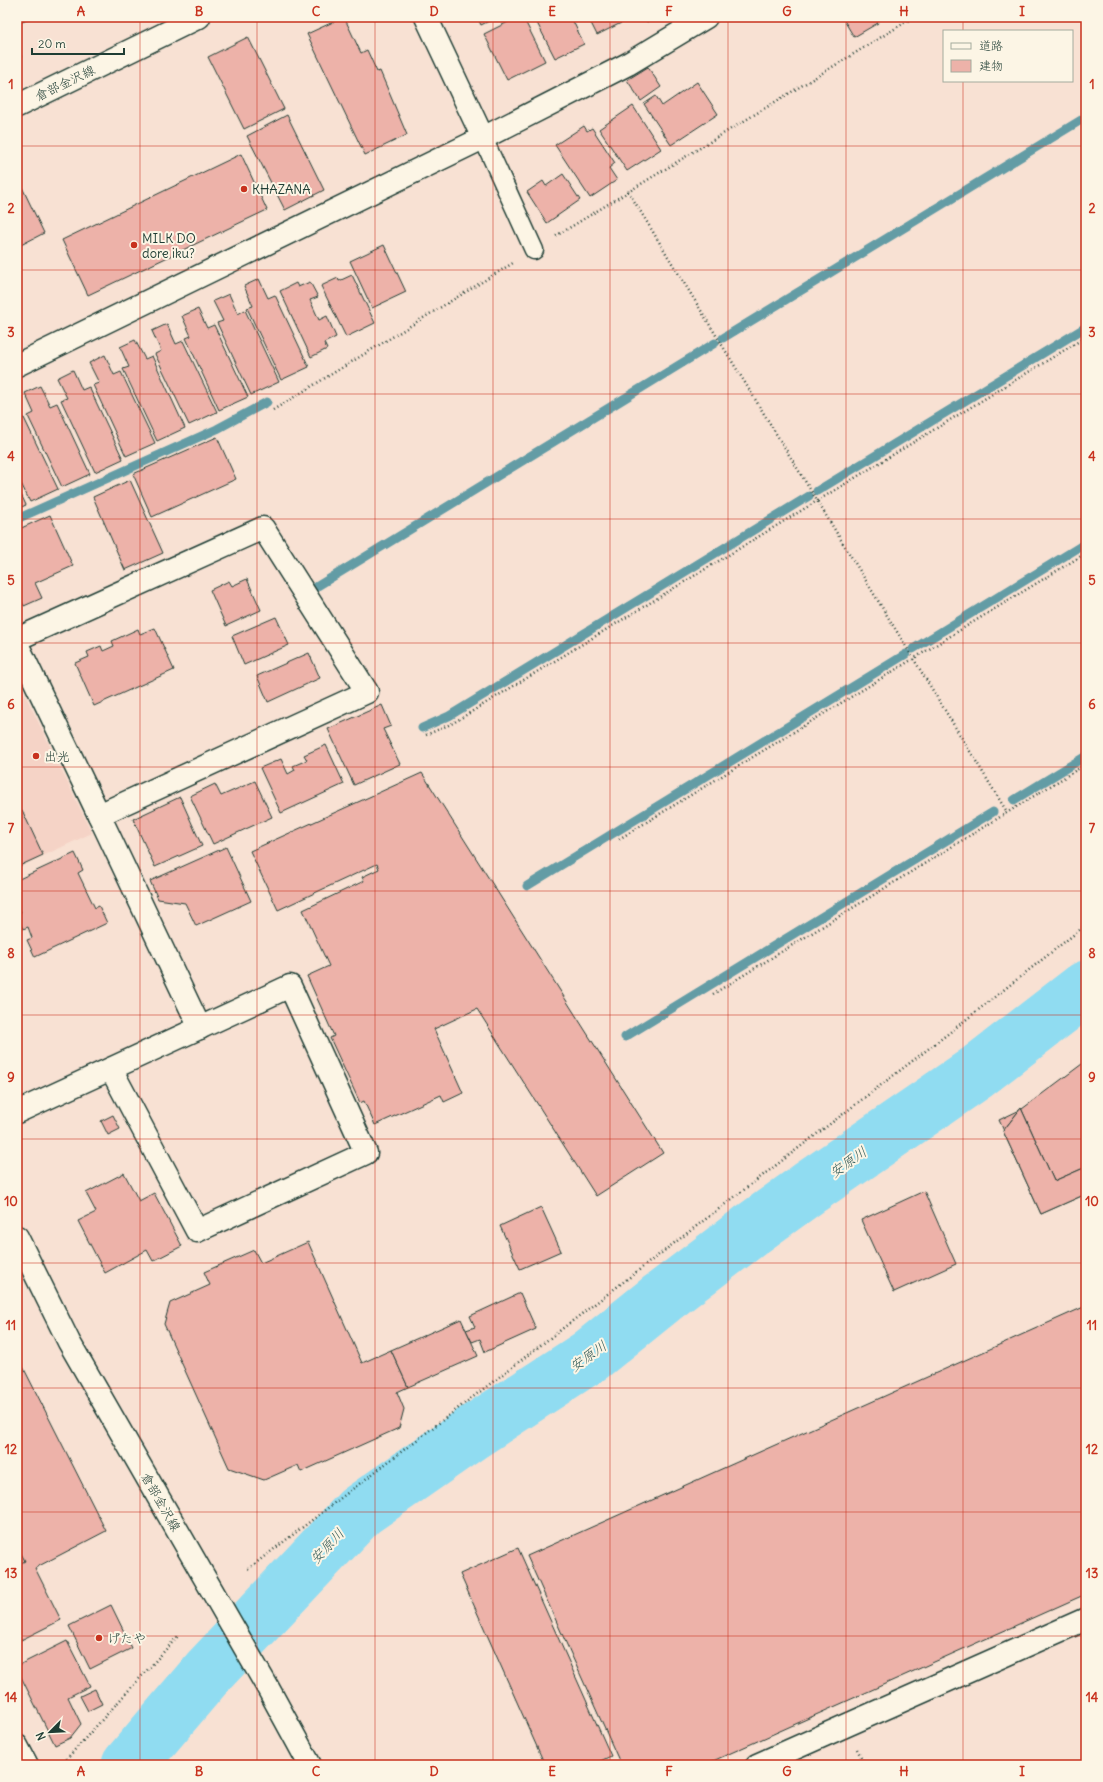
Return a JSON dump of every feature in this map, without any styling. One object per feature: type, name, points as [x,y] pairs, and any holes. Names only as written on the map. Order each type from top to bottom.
[{"type":"street","name":"倉部金沢線","points":[[17,106],[199,17]]},
{"type":"street","points":[[426,17],[483,138]]},
{"type":"street","points":[[17,365],[483,138],[628,64],[706,17]]},
{"type":"street","points":[[17,639],[263,528],[367,692],[99,815]]},
{"type":"street","points":[[17,644],[200,1028]]},
{"type":"street","points":[[17,1112],[290,986],[366,1153],[197,1231],[111,1069]]},
{"type":"street","name":"倉部金沢線","points":[[17,1237],[69,1342],[268,1688],[310,1765]]},
{"type":"street","points":[[757,1765],[1086,1619]]},
{"type":"street","points":[[17,1746],[26,1765]]},
{"type":"lane","points":[[483,138],[534,250]]},
{"type":"path","points":[[273,410],[914,17]]},
{"type":"path","points":[[628,191],[1007,812]]},
{"type":"path","points":[[426,735],[453,723],[1086,337]]},
{"type":"path","points":[[618,839],[1086,553]]},
{"type":"path","points":[[713,994],[1086,764]]},
{"type":"path","points":[[248,1569],[949,1033],[1086,925]]},
{"type":"path","points":[[62,1765],[179,1635]]},
{"type":"shaded area","name":"出光","points":[[17,678],[92,833],[17,868]]},
{"type":"building","points":[[20,17],[34,17],[22,22]]},
{"type":"building","points":[[344,17],[361,53],[367,50],[377,72],[380,71],[407,135],[365,155],[307,34]]},
{"type":"building","points":[[477,17],[497,17],[481,25]]},
{"type":"building","points":[[518,17],[523,17],[545,61],[507,80],[484,34]]},
{"type":"building","points":[[534,17],[571,17],[584,44],[555,58]]},
{"type":"building","points":[[588,17],[625,17],[627,20],[597,35]]},
{"type":"building","points":[[644,17],[655,17],[647,22]]},
{"type":"building","points":[[842,17],[875,17],[878,23],[854,37]]},
{"type":"building","points":[[248,37],[284,109],[244,129],[208,57]]},
{"type":"building","points":[[17,48],[22,58],[17,60]]},
{"type":"building","points":[[648,67],[661,87],[641,101],[627,80]]},
{"type":"building","points":[[697,82],[718,114],[671,145],[644,104],[656,96],[662,106]]},
{"type":"building","points":[[633,106],[661,149],[627,171],[599,129]]},
{"type":"building","points":[[287,115],[324,190],[285,210],[247,136]]},
{"type":"building","points":[[584,126],[587,131],[592,128],[615,163],[609,168],[617,180],[590,198],[555,145]]},
{"type":"building","points":[[241,154],[267,210],[88,295],[62,240]]},
{"type":"building","points":[[563,174],[580,200],[547,223],[527,192],[543,181],[546,186]]},
{"type":"building","points":[[20,183],[44,233],[17,247],[17,184]]},
{"type":"building","points":[[384,245],[406,292],[372,308],[350,261]]},
{"type":"building","points":[[352,275],[375,323],[346,337],[321,286],[338,278],[339,281]]},
{"type":"building","points":[[259,279],[268,298],[275,295],[309,367],[281,380],[247,308],[253,306],[244,286]]},
{"type":"building","points":[[310,282],[318,297],[310,300],[319,320],[327,316],[336,337],[324,343],[327,349],[311,357],[280,291],[296,283],[298,287]]},
{"type":"building","points":[[229,294],[238,314],[245,310],[279,382],[251,395],[217,323],[223,321],[213,301]]},
{"type":"building","points":[[198,309],[207,328],[214,325],[248,397],[219,410],[186,338],[191,336],[182,316]]},
{"type":"building","points":[[167,324],[176,344],[183,341],[217,412],[189,425],[155,354],[161,351],[152,331]]},
{"type":"building","points":[[135,340],[145,359],[152,356],[185,428],[157,441],[123,369],[129,367],[120,347]]},
{"type":"building","points":[[105,355],[114,375],[121,372],[155,443],[126,456],[93,385],[99,383],[89,363]]},
{"type":"building","points":[[73,370],[82,390],[89,387],[123,459],[95,472],[61,400],[67,398],[57,378]]},
{"type":"building","points":[[40,386],[50,406],[57,403],[90,474],[62,487],[28,416],[34,413],[25,393]]},
{"type":"building","points":[[24,418],[58,489],[30,502],[17,475],[17,420]]},
{"type":"building","points":[[217,437],[236,479],[152,517],[133,474]]},
{"type":"building","points":[[130,480],[163,553],[125,570],[93,497]]},
{"type":"building","points":[[17,486],[26,505],[17,509]]},
{"type":"building","points":[[50,515],[73,566],[35,583],[42,598],[24,606],[17,592],[17,530]]},
{"type":"building","points":[[247,579],[261,610],[226,626],[210,590],[229,581],[232,586]]},
{"type":"building","points":[[276,617],[289,645],[244,665],[232,636]]},
{"type":"building","points":[[155,628],[174,670],[94,706],[75,663],[89,657],[87,652],[101,646],[103,651],[114,646],[112,641],[138,629],[140,634]]},
{"type":"building","points":[[309,653],[320,678],[268,702],[257,676]]},
{"type":"building","points":[[382,705],[391,726],[383,729],[400,764],[354,785],[328,729]]},
{"type":"building","points":[[326,745],[344,784],[281,813],[260,768],[281,759],[288,774],[295,770],[293,766],[307,760],[304,755]]},
{"type":"building","points":[[422,773],[663,1153],[596,1196],[477,1009],[434,1029],[463,1093],[444,1102],[441,1095],[375,1125],[364,1101],[360,1103],[330,1038],[334,1036],[307,976],[329,966],[303,910],[364,881],[362,877],[379,869],[377,864],[278,910],[250,851]]},
{"type":"building","points":[[255,781],[272,817],[213,844],[190,796],[215,784],[221,796]]},
{"type":"building","points":[[180,797],[202,846],[155,867],[133,819]]},
{"type":"building","points":[[22,810],[43,855],[17,867],[17,812]]},
{"type":"building","points":[[226,847],[251,901],[196,926],[185,903],[158,899],[150,881]]},
{"type":"building","points":[[75,853],[83,870],[78,873],[95,908],[99,906],[107,923],[35,957],[27,940],[32,938],[28,927],[23,929],[17,916],[21,912],[17,905],[17,880]]},
{"type":"building","points":[[1086,1061],[1086,1191],[1041,1212],[999,1120],[1022,1109]]},
{"type":"building","points":[[1021,1108],[1054,1181],[1086,1167],[1086,1194],[1041,1214],[1003,1131]]},
{"type":"building","points":[[1021,1108],[1054,1181],[1086,1167],[1086,1194],[1041,1214],[1003,1131]]},
{"type":"building","points":[[113,1115],[120,1129],[108,1135],[101,1121]]},
{"type":"building","points":[[124,1173],[139,1201],[154,1193],[182,1246],[153,1261],[147,1250],[105,1273],[78,1221],[96,1212],[86,1193]]},
{"type":"building","points":[[924,1191],[956,1264],[894,1292],[861,1220]]},
{"type":"building","points":[[541,1207],[561,1251],[520,1269],[500,1226]]},
{"type":"building","points":[[308,1242],[362,1363],[391,1350],[408,1387],[397,1392],[404,1409],[399,1428],[301,1472],[298,1465],[264,1480],[229,1468],[164,1324],[170,1303],[210,1285],[204,1272],[254,1250],[261,1263]]},
{"type":"building","points":[[520,1293],[536,1329],[485,1352],[480,1339],[472,1342],[466,1330],[475,1327],[470,1316]]},
{"type":"building","points":[[1086,1306],[1086,1594],[704,1765],[621,1765],[527,1556]]},
{"type":"building","points":[[461,1319],[478,1356],[408,1387],[391,1350]]},
{"type":"building","points":[[17,1355],[106,1531],[35,1568],[61,1620],[17,1642]]},
{"type":"building","points":[[17,1546],[25,1561],[17,1565]]},
{"type":"building","points":[[518,1548],[611,1756],[592,1765],[545,1765],[460,1574]]},
{"type":"building","points":[[111,1605],[132,1648],[90,1669],[69,1626]]},
{"type":"building","points":[[67,1641],[90,1686],[68,1697],[81,1724],[70,1738],[55,1745],[17,1669],[17,1666]]},
{"type":"building","points":[[95,1689],[102,1704],[88,1711],[80,1696]]},
{"type":"waterway","points":[[723,338],[1086,117]]},
{"type":"waterway","points":[[817,491],[1086,327]]},
{"type":"waterway","points":[[316,587],[715,343]]},
{"type":"waterway","points":[[17,519],[217,429],[267,402]]},
{"type":"waterway","points":[[422,728],[449,716],[809,496]]},
{"type":"waterway","points":[[913,649],[1086,543]]},
{"type":"waterway","points":[[527,886],[906,654]]},
{"type":"waterway","points":[[1014,800],[1086,756]]},
{"type":"waterway","points":[[625,1037],[993,812]]},
{"type":"waterway","name":"安原川","points":[[129,1765],[208,1672],[360,1511],[472,1433],[590,1356],[662,1298],[751,1230],[809,1188],[976,1073],[1086,988]]},
{"type":"place","name":"KHAZANA","points":[[244,189]]},
{"type":"place","name":"MILK DO dore iku?","points":[[134,245]]},
{"type":"place","name":"出光","points":[[36,756]]},
{"type":"place","name":"げたや","points":[[99,1638]]}]
